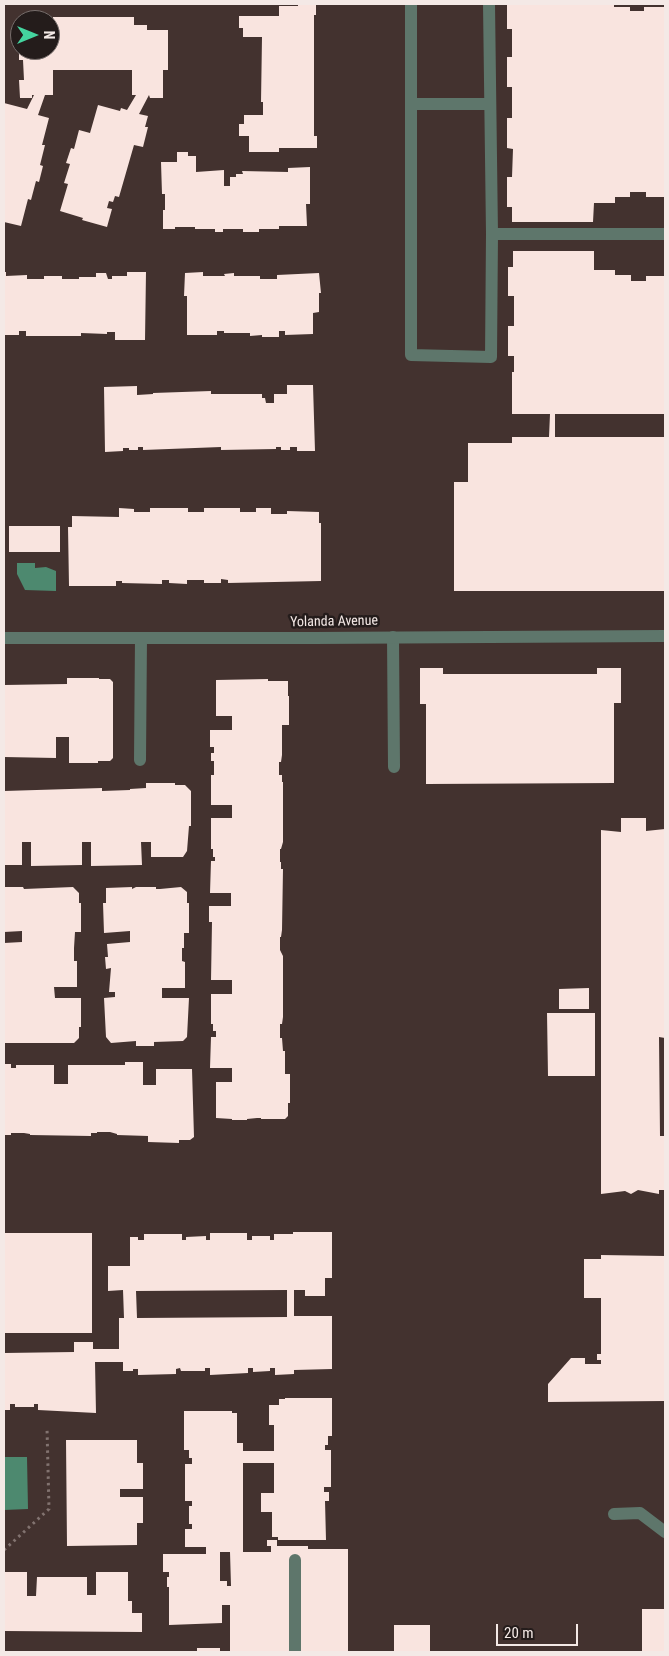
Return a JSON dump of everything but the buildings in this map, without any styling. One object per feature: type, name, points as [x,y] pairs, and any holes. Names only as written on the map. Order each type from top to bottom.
[{"type":"street","points":[[411,4],[410,355],[491,357],[492,234],[489,4]]},
{"type":"street","points":[[412,104],[490,104]]},
{"type":"street","points":[[492,234],[665,234]]},
{"type":"street","points":[[393,636],[394,767]]},
{"type":"street","name":"Yolanda Avenue","points":[[4,638],[665,636]]},
{"type":"street","points":[[140,760],[141,638]]},
{"type":"street","points":[[614,1514],[640,1513],[665,1532]]},
{"type":"street","points":[[295,1560],[295,1652]]},
{"type":"path","points":[[4,1550],[49,1509],[47,1428]]},
{"type":"shaded area","points":[[17,563],[35,563],[35,568],[46,567],[56,571],[56,591],[25,590],[17,574]]},
{"type":"shaded area","points":[[4,1457],[27,1457],[28,1509],[4,1510]]}]
